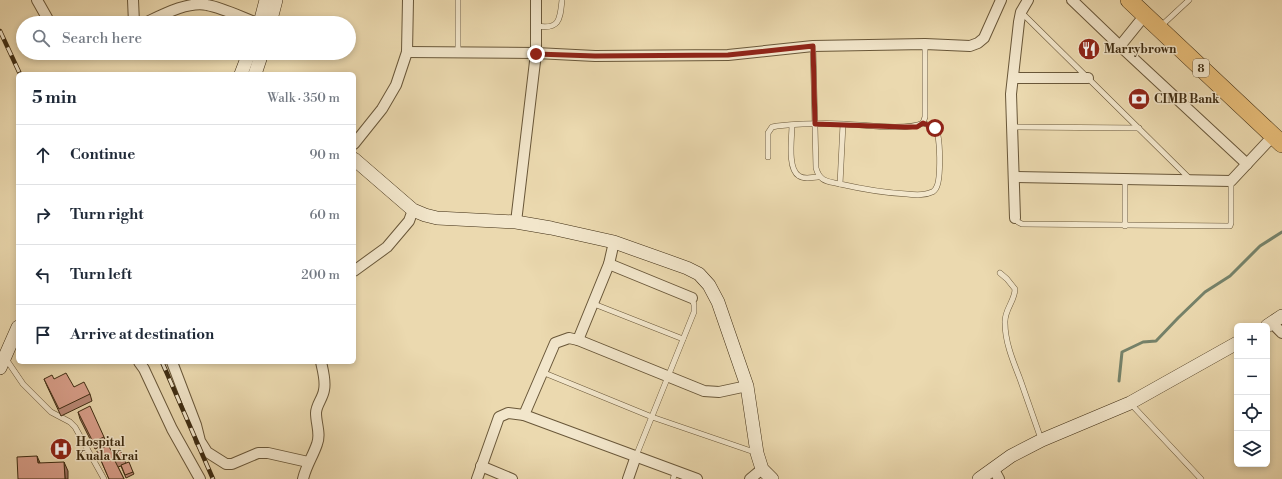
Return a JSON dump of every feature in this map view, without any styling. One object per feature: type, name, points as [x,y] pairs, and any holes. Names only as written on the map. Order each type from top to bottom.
[{"type":"highway","name":"8","points":[[1129,0],[1278,140]]},
{"type":"street","points":[[37,0],[46,16]]},
{"type":"street","points":[[132,0],[133,16]]},
{"type":"street","points":[[260,16],[266,0]]},
{"type":"street","points":[[272,16],[276,0]]},
{"type":"street","points":[[356,142],[382,109],[396,85],[407,52],[408,0]]},
{"type":"street","points":[[516,222],[536,54],[536,0]]},
{"type":"street","points":[[407,52],[595,56],[728,55],[813,46],[925,44],[970,46],[978,43],[984,38],[1001,0]]},
{"type":"street","points":[[1015,218],[1011,94],[1018,22],[1021,12],[1028,0]]},
{"type":"street","points":[[1072,0],[1247,164]]},
{"type":"street","points":[[161,16],[190,3],[206,5],[238,16]]},
{"type":"street","points":[[1120,46],[1145,15]]},
{"type":"street","points":[[243,72],[247,60]]},
{"type":"street","points":[[256,72],[260,60]]},
{"type":"street","points":[[1013,78],[1088,78]]},
{"type":"street","points":[[1014,177],[1230,181],[1247,164],[1278,140]]},
{"type":"street","points":[[356,161],[413,210],[425,215],[438,218],[516,222],[551,228],[614,242],[687,268],[699,274],[709,285],[718,302],[747,386],[762,469],[772,479]]},
{"type":"street","points":[[356,269],[387,247],[409,221],[413,210]]},
{"type":"street","points":[[578,340],[594,304],[609,264],[614,242]]},
{"type":"street","points":[[609,264],[692,298]]},
{"type":"street","points":[[1274,322],[1282,333]]},
{"type":"street","points":[[2,362],[16,331]]},
{"type":"street","points":[[524,416],[555,343],[569,338],[578,340],[704,391],[719,392],[747,386]]},
{"type":"street","points":[[979,479],[996,474],[1011,456],[1042,440],[1130,403],[1234,345]]},
{"type":"street","points":[[140,364],[172,429],[200,479]]},
{"type":"street","points":[[173,364],[196,425],[200,441],[207,452],[226,464],[232,464],[258,453],[268,453],[308,462]]},
{"type":"street","points":[[303,479],[319,435],[316,409],[325,389],[321,364]]},
{"type":"street","points":[[476,479],[499,417],[508,413],[524,416],[636,456],[674,475],[697,479]]},
{"type":"street","points":[[628,479],[636,456]]},
{"type":"street","points":[[481,466],[512,479]]},
{"type":"street","points":[[750,479],[762,469]]},
{"type":"lane","points":[[458,0],[458,53]]},
{"type":"lane","points":[[537,26],[550,27],[556,24],[560,18],[562,0]]},
{"type":"lane","points":[[1159,28],[1189,0]]},
{"type":"lane","points":[[1021,12],[1190,180]]},
{"type":"lane","points":[[768,157],[768,133],[772,127],[843,124],[917,127],[923,123],[925,117],[925,44]]},
{"type":"lane","points":[[813,46],[816,168],[818,177]]},
{"type":"lane","points":[[792,125],[791,159],[793,169],[799,176],[806,178],[818,177],[824,181],[863,190],[920,195],[933,192],[937,188],[939,181],[938,134],[935,128],[923,123]]},
{"type":"lane","points":[[840,184],[843,124]]},
{"type":"lane","points":[[1012,127],[1139,128]]},
{"type":"lane","points":[[1125,179],[1125,226]]},
{"type":"lane","points":[[1015,218],[1022,224],[1230,226],[1230,181]]},
{"type":"lane","points":[[1000,273],[1015,289],[1014,298],[1006,313],[1004,321],[1006,333],[1011,355],[1042,440]]},
{"type":"lane","points":[[636,456],[694,312],[692,298]]},
{"type":"lane","points":[[594,304],[683,339]]},
{"type":"lane","points":[[2,362],[51,412],[70,422],[75,427],[104,479]]},
{"type":"lane","points":[[542,372],[652,418],[758,453]]},
{"type":"lane","points":[[1130,403],[1200,479]]},
{"type":"building","points":[[66,373],[74,387],[84,382],[90,394],[59,409],[44,379],[52,375],[54,379]]},
{"type":"building","points":[[90,406],[104,437],[93,442],[78,412]]},
{"type":"building","points":[[108,445],[112,452],[120,449],[123,457],[115,461],[124,479],[109,479],[97,451]]},
{"type":"building","points":[[37,456],[38,463],[64,462],[65,479],[18,479],[17,457]]},
{"type":"building","points":[[129,462],[133,472],[125,475],[121,465]]},
{"type":"waterway","points":[[1119,381],[1122,352],[1143,342],[1156,341],[1205,292],[1230,276],[1260,246],[1282,232]]},
{"type":"railway","points":[[0,31],[19,72]]},
{"type":"railway","points":[[163,364],[213,479]]},
{"type":"place","name":"Marrybrown","points":[[1089,49]]},
{"type":"place","name":"CIMB Bank","points":[[1139,99]]},
{"type":"place","name":"Hospital Kuala Krai","points":[[61,449]]},
{"type":"route","points":[[536,54],[595,56],[728,55],[813,46],[815,124],[917,127],[923,123],[935,128]]}]
